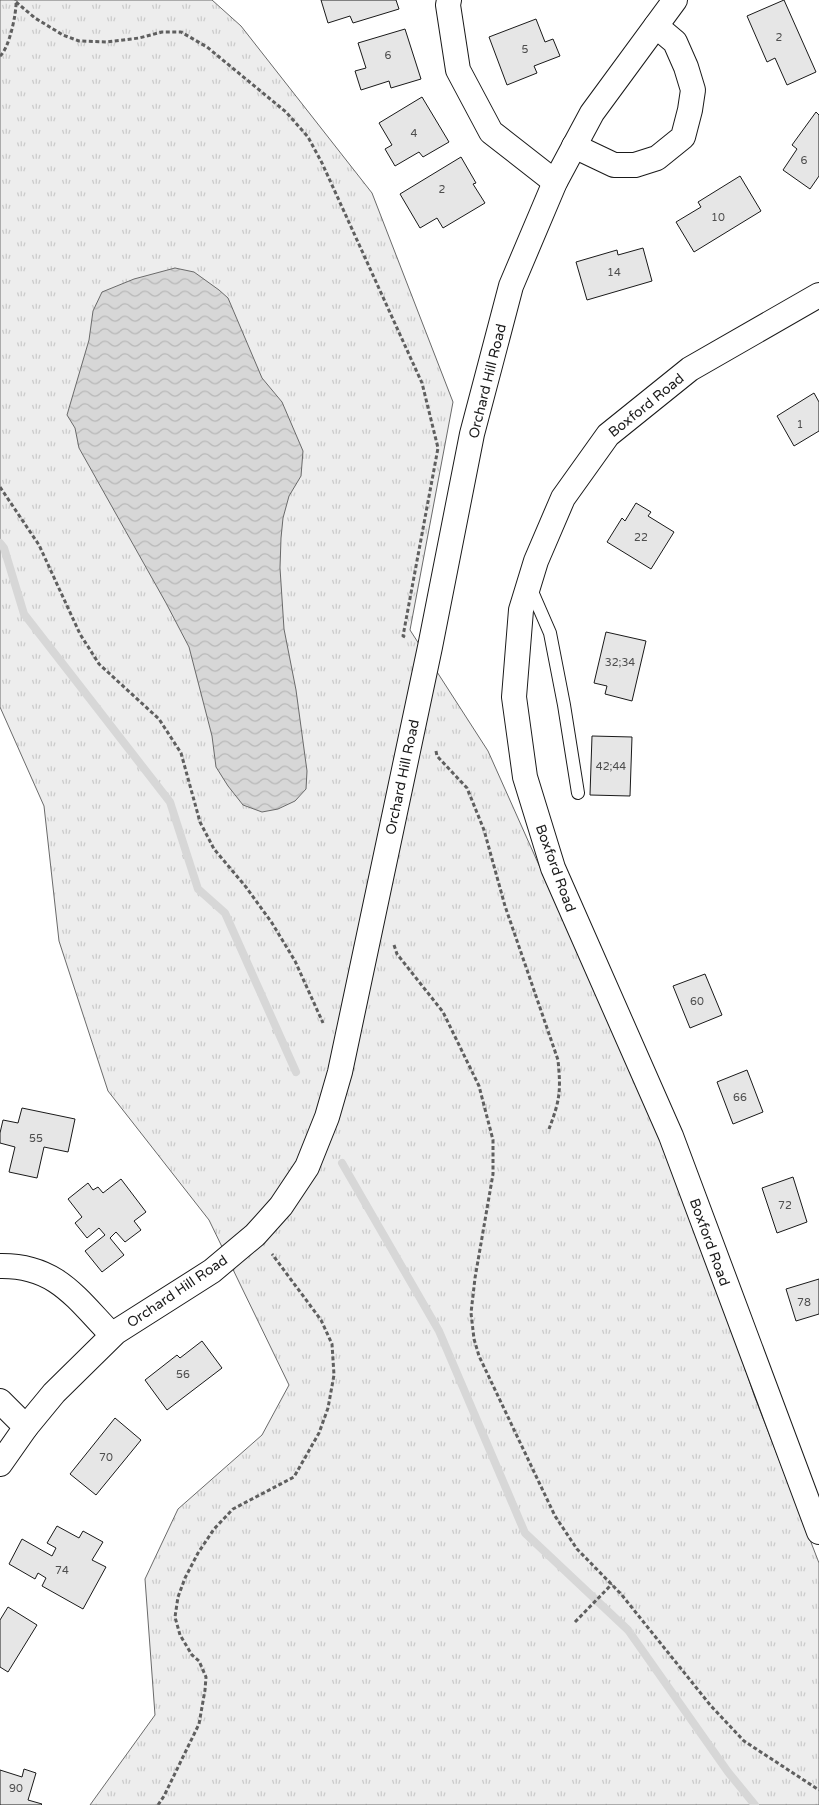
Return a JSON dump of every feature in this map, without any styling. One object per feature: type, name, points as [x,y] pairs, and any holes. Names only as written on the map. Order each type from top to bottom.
[{"type":"street","points":[[449,0],[448,5],[458,70],[491,132],[555,182]]},
{"type":"street","name":"Orchard Hill Road","points":[[0,1464],[26,1427],[54,1393],[112,1335],[212,1272],[255,1235],[281,1206],[307,1167],[327,1117],[340,1072],[430,647],[472,434],[511,286],[555,182],[592,113],[675,0]]},
{"type":"street","points":[[574,146],[614,165],[635,165],[657,158],[683,137],[693,90],[686,67],[675,42],[656,26]]},
{"type":"street","name":"Boxford Road","points":[[819,295],[690,369],[608,435],[563,498],[536,561],[522,610],[514,697],[525,777],[553,868],[671,1136],[819,1532]]},
{"type":"street","points":[[0,1266],[17,1266],[45,1273],[63,1285],[112,1335]]},
{"type":"street","points":[[0,1401],[26,1427]]},
{"type":"lane","points":[[529,585],[550,633],[578,793]]},
{"type":"path","points":[[0,56],[4,52],[9,40],[16,1]]},
{"type":"path","points":[[16,1],[35,18],[63,35],[80,41],[107,42],[139,38],[162,32],[181,32],[207,47],[286,112],[308,137],[322,162],[422,383],[438,448],[404,636],[411,640]]},
{"type":"path","points":[[0,487],[39,545],[80,634],[99,664],[159,719],[181,753],[200,822],[214,849],[246,887],[272,923],[295,961],[325,1027]]},
{"type":"path","points":[[435,747],[437,756],[467,788],[484,830],[505,906],[558,1060],[561,1086],[560,1095],[549,1129]]},
{"type":"path","points":[[392,937],[397,954],[443,1012],[479,1086],[493,1140],[493,1174],[475,1278],[471,1313],[474,1339],[480,1356],[556,1516],[578,1549],[612,1584],[711,1706],[744,1741],[819,1790]]},
{"type":"path","points":[[158,1805],[199,1724],[205,1690],[206,1677],[199,1661],[192,1655],[180,1636],[175,1617],[178,1597],[185,1578],[198,1553],[214,1529],[233,1509],[294,1477],[319,1433],[328,1408],[334,1375],[332,1344],[321,1320],[271,1252]]},
{"type":"path","points":[[575,1622],[612,1584]]},
{"type":"green space","points":[[0,0],[212,0],[241,26],[372,193],[453,402],[410,630],[488,751],[559,910],[647,1096],[698,1228],[754,1395],[819,1563],[819,1805],[90,1805],[155,1715],[145,1579],[178,1509],[262,1435],[289,1385],[209,1220],[108,1091],[59,941],[44,806],[0,707]]},
{"type":"water","points":[[175,268],[194,272],[228,298],[262,378],[282,402],[303,451],[301,476],[289,496],[283,518],[280,568],[284,629],[296,690],[307,771],[306,789],[295,801],[278,809],[262,812],[243,805],[216,767],[212,736],[189,647],[79,448],[75,428],[67,415],[89,340],[93,311],[102,292],[134,279]]},
{"type":"building","points":[[321,0],[396,0],[399,9],[353,23],[350,16],[328,23]]},
{"type":"building","points":[[784,0],[816,72],[787,85],[775,58],[767,62],[747,16]]},
{"type":"building","points":[[536,19],[545,42],[553,39],[560,56],[534,66],[537,73],[507,85],[489,37]]},
{"type":"building","points":[[405,29],[421,79],[391,88],[389,81],[361,90],[355,71],[366,68],[358,43]]},
{"type":"building","points":[[422,97],[449,142],[423,157],[419,152],[395,166],[385,149],[392,145],[379,123]]},
{"type":"building","points":[[816,112],[819,115],[819,176],[810,189],[783,170],[797,149],[792,145]]},
{"type":"building","points":[[461,157],[476,183],[473,184],[485,203],[443,228],[437,218],[420,228],[400,194]]},
{"type":"building","points":[[740,176],[761,211],[694,252],[676,222],[701,207],[698,202]]},
{"type":"building","points":[[643,248],[652,281],[587,300],[576,262],[617,250],[618,255]]},
{"type":"building","points":[[814,393],[819,402],[819,431],[794,446],[777,416]]},
{"type":"building","points":[[636,503],[651,512],[648,516],[674,532],[651,569],[607,542],[622,518],[625,521]]},
{"type":"building","points":[[606,632],[646,641],[632,701],[605,694],[607,686],[594,683]]},
{"type":"building","points":[[592,736],[632,737],[630,796],[590,795]]},
{"type":"building","points":[[705,974],[722,1015],[690,1028],[673,986]]},
{"type":"building","points":[[747,1070],[763,1112],[733,1124],[717,1082]]},
{"type":"building","points":[[22,1108],[75,1119],[68,1152],[44,1147],[37,1178],[9,1172],[15,1147],[0,1143],[3,1120],[18,1123]]},
{"type":"building","points":[[793,1177],[807,1222],[777,1233],[762,1188]]},
{"type":"building","points":[[121,1179],[146,1212],[134,1221],[141,1230],[125,1242],[116,1232],[110,1238],[124,1255],[102,1272],[85,1251],[105,1235],[99,1228],[87,1238],[75,1223],[82,1217],[68,1199],[88,1183],[93,1190],[98,1187],[103,1193]]},
{"type":"building","points":[[819,1279],[819,1314],[796,1321],[786,1289]]},
{"type":"building","points":[[202,1341],[222,1368],[167,1410],[145,1380],[177,1355],[180,1358]]},
{"type":"building","points":[[115,1418],[141,1440],[96,1495],[70,1474]]},
{"type":"building","points":[[57,1526],[79,1538],[83,1531],[103,1542],[92,1560],[106,1567],[83,1609],[42,1586],[46,1578],[38,1573],[35,1579],[9,1564],[22,1539],[52,1556],[56,1548],[47,1543]]},
{"type":"building","points":[[8,1607],[37,1625],[8,1672],[0,1667],[0,1620]]},
{"type":"building","points":[[24,1769],[36,1773],[28,1800],[42,1804],[0,1805],[0,1770],[22,1777]]},
{"type":"waterway","points":[[0,543],[4,548],[24,614],[170,802],[198,889],[225,913],[296,1072]]},
{"type":"waterway","points":[[342,1163],[439,1331],[525,1533],[628,1630],[728,1772],[755,1805]]}]
